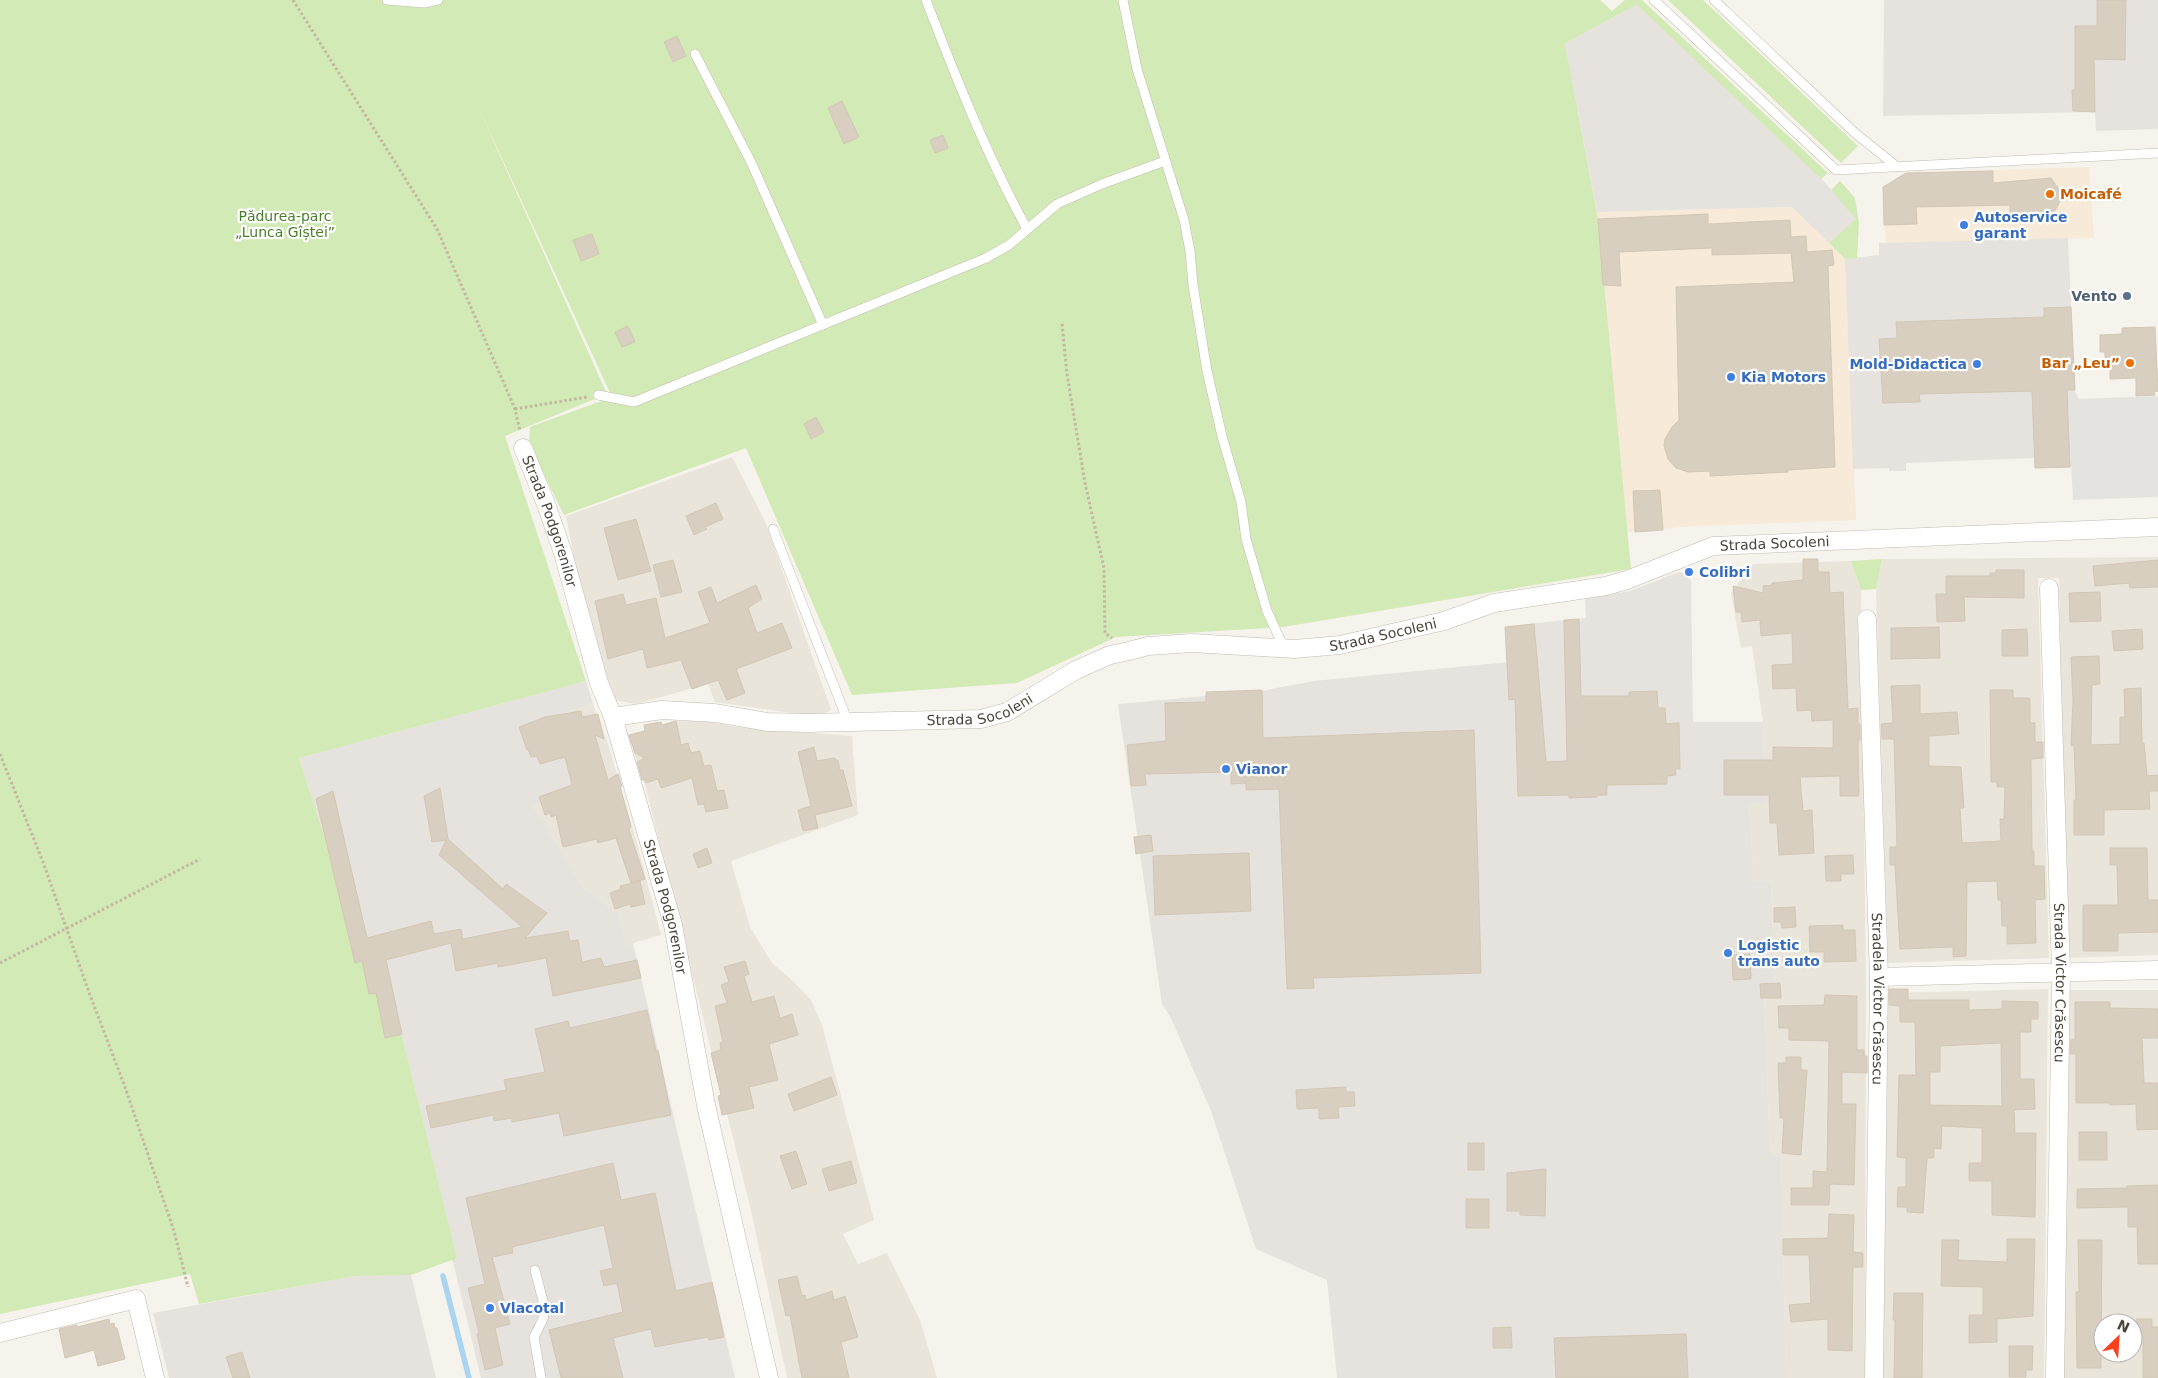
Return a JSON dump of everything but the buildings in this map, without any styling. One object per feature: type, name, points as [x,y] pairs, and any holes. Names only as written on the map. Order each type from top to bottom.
[{"type":"street","name":"Strada Podgorenilor","points":[[523,448],[546,504],[563,553],[599,683],[614,717],[673,925],[706,1105],[769,1378]]},
{"type":"street","name":"Strada Socoleni","points":[[614,717],[662,710],[715,713],[767,722],[981,719],[1007,712],[1076,670],[1110,655],[1128,650],[1148,646],[1192,643],[1284,648],[1317,648],[1340,645],[1444,620],[1494,603],[1606,586],[1627,580],[1713,546],[2158,527]]},
{"type":"street","name":"Strada Victor Crăsescu","points":[[2049,588],[2061,971],[2055,1378]]},
{"type":"street","name":"Stradela Victor Crăsescu","points":[[1868,619],[1879,977],[1874,1378]]},
{"type":"street","points":[[1879,977],[2158,970]]},
{"type":"street","points":[[0,1333],[136,1299],[155,1378]]},
{"type":"lane","points":[[387,0],[424,3],[438,0]]},
{"type":"lane","points":[[926,0],[953,69],[1000,176],[1027,230]]},
{"type":"lane","points":[[1123,0],[1137,69],[1164,161],[1184,220],[1207,372],[1222,436],[1241,502],[1246,539],[1267,611],[1284,648]]},
{"type":"lane","points":[[1654,0],[1836,170],[2158,153]]},
{"type":"lane","points":[[1714,0],[1856,133],[1896,166]]},
{"type":"lane","points":[[696,54],[751,162],[823,325]]},
{"type":"lane","points":[[598,395],[634,402],[986,258],[1008,245],[1057,204],[1102,184],[1164,161]]},
{"type":"lane","points":[[773,529],[848,722]]},
{"type":"lane","points":[[536,1270],[545,1309],[543,1320],[534,1337],[541,1378]]},
{"type":"path","points":[[293,0],[437,229],[515,409],[523,448]]},
{"type":"path","points":[[1062,324],[1067,374],[1085,483],[1104,568],[1105,633],[1128,650]]},
{"type":"path","points":[[515,409],[598,395]]},
{"type":"path","points":[[0,754],[43,862],[125,1087],[174,1231],[188,1287]]},
{"type":"path","points":[[0,962],[200,859]]},
{"type":"shaded area","points":[[1884,0],[2158,0],[2158,129],[2096,131],[2095,112],[1883,116]]},
{"type":"shaded area","points":[[1637,5],[1814,170],[1857,219],[1829,243],[1792,207],[1597,212],[1565,43]]},
{"type":"shaded area","points":[[2089,167],[2094,238],[1886,243],[1883,187],[1906,173]]},
{"type":"shaded area","name":"Kia Motors","points":[[1792,207],[1845,259],[1856,520],[1682,527],[1627,532],[1597,212]]},
{"type":"shaded area","name":"Mold-Didactica","points":[[2068,238],[2075,392],[2067,392],[2071,467],[2035,468],[2034,458],[1906,463],[1906,471],[1889,471],[1889,468],[1853,469],[1845,259],[1879,255],[1879,243]]},
{"type":"shaded area","points":[[2067,392],[2075,392],[2079,399],[2158,396],[2158,497],[2073,500]]},
{"type":"shaded area","points":[[732,457],[765,521],[831,710],[820,717],[715,702],[708,684],[636,704],[614,700],[582,597],[566,516]]},
{"type":"shaded area","points":[[2158,557],[2158,955],[2067,958],[2059,578],[2038,578],[2049,958],[1888,963],[1876,589],[1882,559]]},
{"type":"shaded area","points":[[1851,561],[1861,590],[1866,982],[1865,1378],[1786,1378],[1781,1156],[1770,1155],[1764,985],[1775,984],[1771,883],[1754,883],[1749,803],[1765,803],[1763,722],[1752,646],[1741,648],[1731,593],[1753,564]]},
{"type":"shaded area","points":[[1679,572],[1686,573],[1691,581],[1693,722],[1763,722],[1765,803],[1749,803],[1754,882],[1771,883],[1775,984],[1764,985],[1770,1155],[1781,1156],[1786,1378],[1337,1378],[1327,1280],[1256,1249],[1211,1111],[1171,1018],[1162,1004],[1118,704],[1261,691],[1314,681],[1509,662],[1508,626],[1586,618],[1585,599],[1630,591]]},
{"type":"shaded area","points":[[586,681],[593,704],[520,726],[530,757],[537,756],[541,762],[571,756],[579,789],[532,806],[583,888],[618,913],[626,945],[633,943],[735,1378],[481,1378],[453,1262],[457,1257],[382,957],[357,961],[324,836],[299,758]]},
{"type":"shaded area","points":[[593,704],[608,744],[661,935],[626,945],[618,913],[583,888],[531,806],[570,756],[540,762],[530,757],[519,726]]},
{"type":"shaded area","points":[[698,720],[737,727],[852,736],[858,815],[731,861],[750,927],[772,963],[811,1000],[822,1025],[874,1220],[843,1234],[858,1264],[887,1253],[920,1320],[937,1378],[787,1378],[750,1206],[644,781],[628,735],[673,722]]},
{"type":"shaded area","points":[[2048,989],[2044,1378],[1883,1378],[1888,993]]},
{"type":"shaded area","points":[[2069,990],[2158,990],[2158,1378],[2063,1378]]},
{"type":"shaded area","points":[[411,1275],[436,1378],[169,1378],[153,1313],[355,1276]]},
{"type":"green space","name":"Pădurea-parc „Lunca Gîștei”","points":[[0,0],[1600,0],[1612,11],[1625,0],[1642,0],[1828,173],[1821,179],[1637,5],[1565,43],[1598,219],[1631,569],[1283,627],[1116,637],[1017,683],[852,695],[746,448],[564,515],[529,445],[530,427],[612,397],[475,100],[607,394],[505,436],[586,681],[299,758],[324,836],[357,961],[382,956],[457,1257],[453,1262],[452,1260],[411,1275],[355,1276],[199,1304],[190,1274],[0,1314]]},
{"type":"green space","points":[[1668,0],[1703,0],[1858,146],[1841,163]]},
{"type":"green space","points":[[1840,181],[1855,198],[1859,223],[1857,258],[1845,259],[1829,243],[1856,219],[1831,190]]},
{"type":"green space","points":[[1882,559],[1876,589],[1861,590],[1851,561]]},
{"type":"waterway","points":[[443,1276],[469,1378]]},
{"type":"place","name":"Moicafé","points":[[2050,194]]},
{"type":"place","name":"Autoservice garant","points":[[1964,225]]},
{"type":"place","name":"Vento","points":[[2127,296]]},
{"type":"place","name":"Bar „Leu”","points":[[2130,363]]},
{"type":"place","name":"Mold-Didactica","points":[[1977,364]]},
{"type":"place","name":"Kia Motors","points":[[1731,377]]},
{"type":"place","name":"Colibri","points":[[1689,572]]},
{"type":"place","name":"Vianor","points":[[1226,769]]},
{"type":"place","name":"Logistic trans auto","points":[[1728,953]]},
{"type":"place","name":"Vlacotal","points":[[490,1308]]}]
